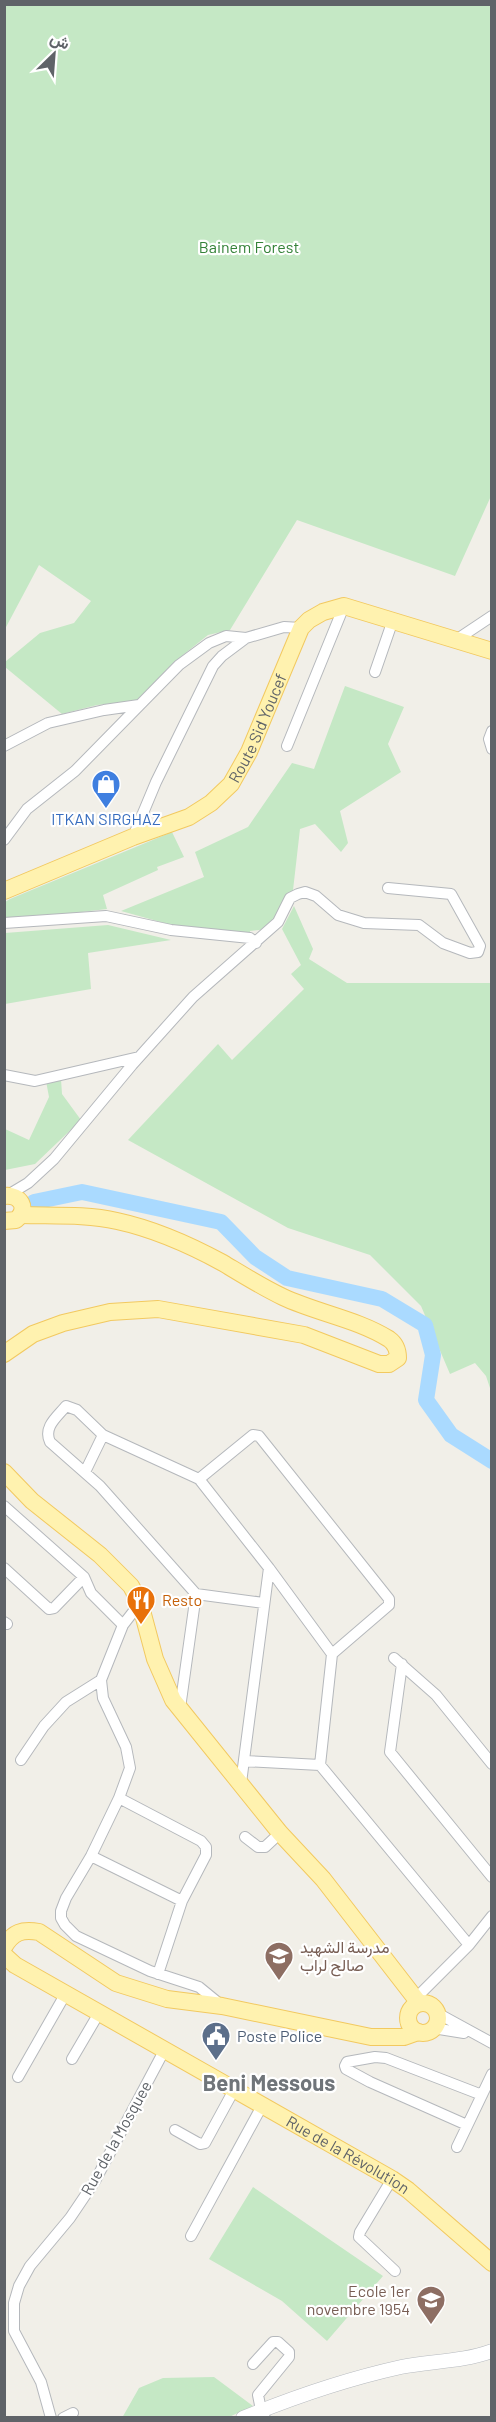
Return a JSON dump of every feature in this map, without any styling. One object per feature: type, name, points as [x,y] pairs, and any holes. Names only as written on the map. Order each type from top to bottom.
[{"type":"main road","points":[[301,628],[323,612],[344,606],[492,651]]},
{"type":"main road","name":"Route Sid Youcef","points":[[4,891],[133,837],[189,817],[211,803],[231,784],[249,752],[301,628]]},
{"type":"main road","points":[[4,1354],[33,1334],[63,1323],[110,1312],[158,1309],[304,1335],[379,1364],[389,1364],[398,1358],[396,1346],[391,1340],[368,1329],[304,1307],[220,1262],[153,1231],[116,1220],[10,1212]]},
{"type":"main road","points":[[4,1472],[32,1501],[100,1555],[131,1586],[140,1603],[155,1659],[173,1700],[280,1833],[323,1879],[417,2001],[431,2006],[429,2024]]},
{"type":"main road","points":[[4,1947],[10,1937],[17,1932],[26,1930],[39,1932],[116,1983],[166,1999],[222,2006],[351,2034],[382,2038],[404,2037],[429,2024]]},
{"type":"main road","name":"Rue de la Révolution","points":[[4,1955],[15,1965],[392,2179],[408,2190],[492,2263]]},
{"type":"main road","points":[[382,2038],[401,2025],[417,2001]]},
{"type":"main road","points":[[408,2017],[412,2028],[429,2024]]},
{"type":"main road","points":[[243,2418],[263,2414],[367,2375],[416,2364],[473,2358],[491,2351]]},
{"type":"street","points":[[287,746],[344,606]]},
{"type":"street","points":[[456,640],[492,616]]},
{"type":"street","points":[[375,672],[393,620]]},
{"type":"street","points":[[133,837],[156,782],[213,666],[222,656],[246,638],[284,627],[301,628]]},
{"type":"street","points":[[4,840],[27,809],[75,771],[178,665],[208,643],[226,636],[246,638]]},
{"type":"street","points":[[4,746],[48,723],[104,710],[139,705]]},
{"type":"street","points":[[492,731],[489,740],[492,748]]},
{"type":"street","points":[[10,1212],[28,1183],[54,1159],[84,1125],[139,1057],[193,997],[278,921],[291,898],[305,892],[316,896],[338,915],[364,923],[419,925],[443,943],[470,953],[478,952],[480,946],[450,894],[388,888]]},
{"type":"street","points":[[4,923],[106,916],[171,930],[250,938],[256,943]]},
{"type":"street","points":[[4,1075],[35,1081],[139,1057]]},
{"type":"street","points":[[264,1604],[196,1594],[137,1525],[85,1472],[50,1442],[47,1435],[48,1428],[66,1406],[72,1406],[103,1435],[200,1479],[269,1568],[332,1654],[320,1765],[469,1945]]},
{"type":"street","points":[[85,1472],[103,1435]]},
{"type":"street","points":[[200,1479],[253,1435],[259,1436],[389,1599],[389,1605],[332,1654]]},
{"type":"street","points":[[4,1506],[84,1577],[91,1593],[123,1625]]},
{"type":"street","points":[[4,1568],[48,1609],[54,1608],[84,1577]]},
{"type":"street","points":[[241,1783],[269,1568]]},
{"type":"street","points":[[180,1708],[196,1594]]},
{"type":"street","points":[[140,1603],[123,1625],[101,1680],[103,1698],[129,1757],[130,1768],[119,1798],[61,1911],[65,1925],[76,1936],[158,1974],[199,1987],[222,2006]]},
{"type":"street","points":[[492,1764],[436,1695],[398,1661],[390,1752],[492,1877]]},
{"type":"street","points":[[21,1760],[44,1726],[66,1702],[101,1680]]},
{"type":"street","points":[[244,1761],[320,1765]]},
{"type":"street","points":[[119,1798],[204,1844],[206,1855],[182,1901],[158,1974]]},
{"type":"street","points":[[244,1837],[258,1847],[265,1847],[280,1833]]},
{"type":"street","points":[[91,1856],[182,1901]]},
{"type":"street","points":[[417,2001],[469,1945],[492,1916]]},
{"type":"street","points":[[18,2078],[66,1993]]},
{"type":"street","points":[[72,2059],[99,2013]]},
{"type":"street","points":[[429,2024],[471,2034],[492,2043]]},
{"type":"street","name":"Rue de la Mosquee","points":[[51,2418],[40,2382],[9,2332],[19,2286],[30,2266],[70,2218],[95,2181],[165,2049]]},
{"type":"street","points":[[467,2125],[370,2082],[346,2069],[345,2066],[347,2062],[375,2057],[386,2058],[482,2095]]},
{"type":"street","points":[[457,2147],[492,2074]]},
{"type":"street","points":[[175,2130],[200,2144],[205,2143],[235,2088]]},
{"type":"street","points":[[191,2236],[263,2104]]},
{"type":"street","points":[[392,2179],[359,2237],[395,2271]]},
{"type":"street","points":[[253,2364],[273,2342],[278,2342],[289,2352],[289,2357],[258,2395],[263,2414]]},
{"type":"green space","name":"Bainem Forest","points":[[5,5],[491,5],[491,496],[455,576],[297,520],[230,630],[208,635],[173,663],[137,701],[97,705],[62,714],[5,667],[5,662],[40,633],[74,623],[91,601],[39,565],[5,629]]},
{"type":"green space","points":[[345,686],[404,707],[388,744],[401,772],[340,811],[348,843],[341,852],[315,824],[300,829],[292,899],[269,929],[250,931],[250,936],[175,926],[121,911],[204,877],[195,852],[248,827],[292,763],[314,769]]},
{"type":"green space","points":[[172,832],[184,857],[157,867],[158,870],[103,895],[107,909],[5,921],[5,902],[10,899]]},
{"type":"green space","points":[[294,906],[313,949],[309,959],[347,983],[491,983],[491,1391],[486,1376],[475,1363],[450,1374],[421,1306],[370,1255],[288,1228],[128,1140],[218,1044],[232,1060],[304,989],[291,974],[301,965],[282,929]]},
{"type":"green space","points":[[108,925],[171,940],[88,953],[91,989],[5,1004],[5,933]]},
{"type":"green space","points":[[61,1079],[62,1094],[81,1120],[35,1164],[5,1170],[5,1129],[29,1140],[49,1097],[46,1081]]},
{"type":"green space","points":[[253,2187],[383,2276],[327,2341],[282,2301],[209,2259]]},
{"type":"green space","points":[[214,2377],[253,2406],[229,2417],[122,2418],[139,2388],[163,2378]]},
{"type":"waterway","points":[[34,1202],[82,1192],[221,1222],[255,1257],[287,1278],[382,1299],[425,1325],[433,1355],[426,1400],[451,1435],[492,1461]]},
{"type":"place","name":"ITKAN SIRGHAZ","points":[[106,810]]},
{"type":"place","name":"Resto","points":[[141,1626]]},
{"type":"place","name":"مدرسة الشهيد صالح لراب","points":[[279,1982]]},
{"type":"place","name":"Poste Police","points":[[216,2062]]},
{"type":"place","name":"Ecole 1er novembre 1954","points":[[431,2326]]},
{"type":"district","name":"Beni Messous","points":[[269,2083]]}]
